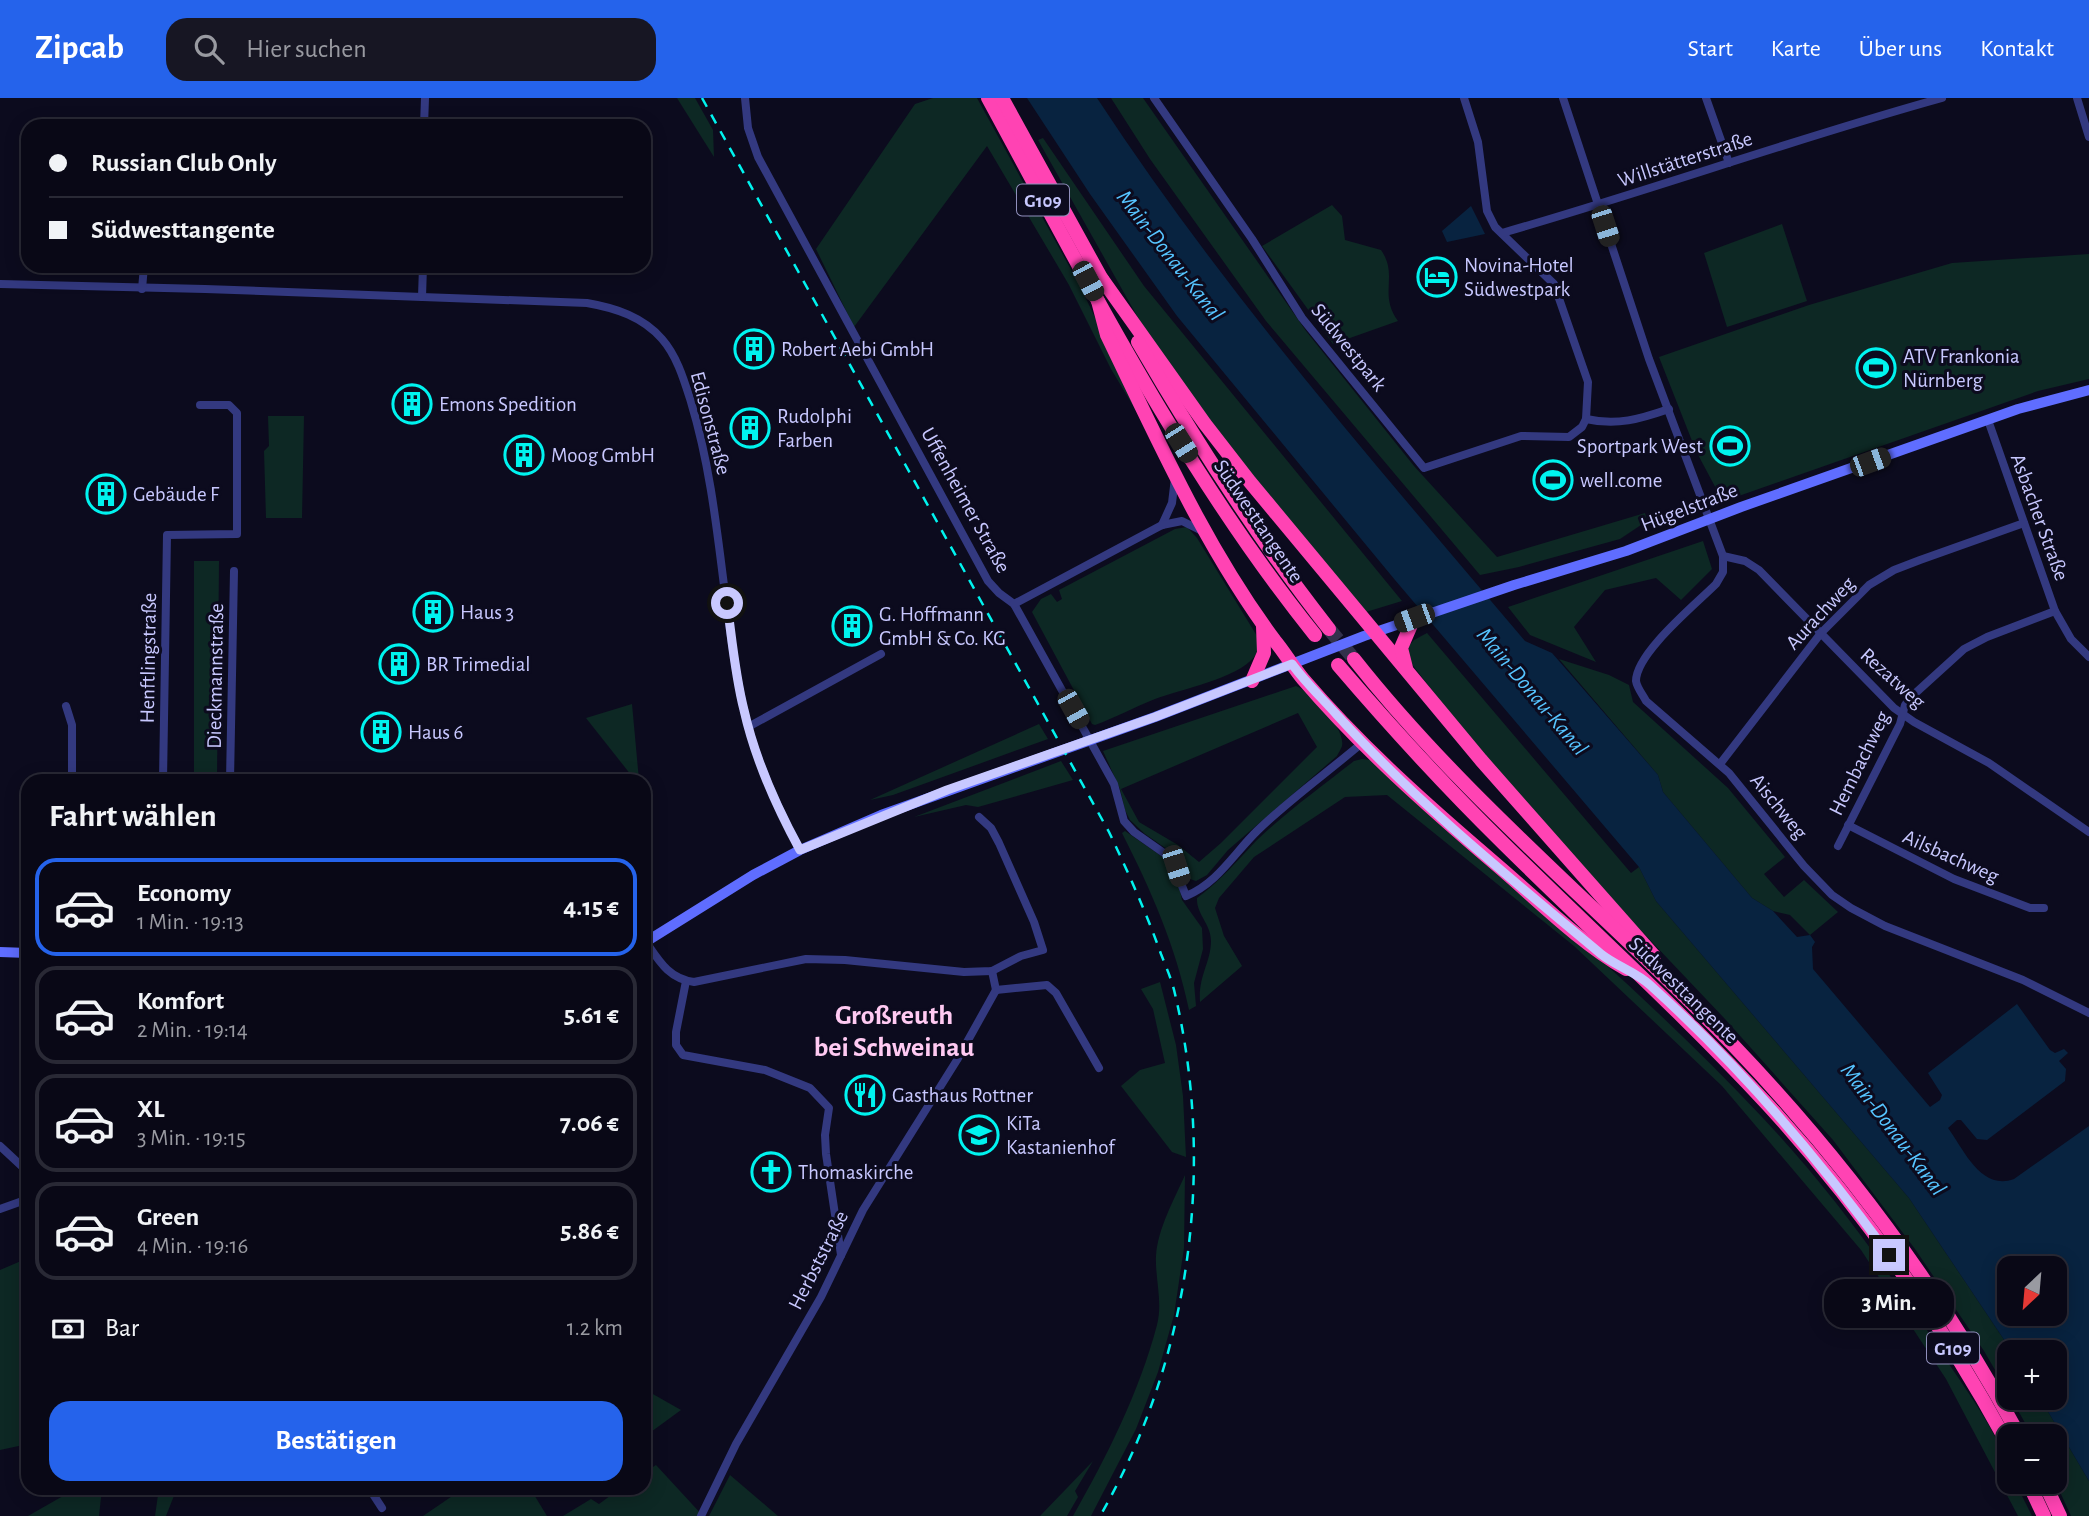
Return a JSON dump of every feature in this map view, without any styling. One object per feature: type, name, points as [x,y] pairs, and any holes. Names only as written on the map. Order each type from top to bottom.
[{"type":"highway","name":"Südwesttangente","points":[[988,98],[1098,301],[1167,421],[1222,508],[1315,635]]},
{"type":"highway","name":"Südwesttangente","points":[[1002,98],[1180,413],[1271,552],[1329,629]]},
{"type":"highway","points":[[1102,279],[1222,447],[1369,634],[1406,670],[1481,761],[1621,918],[1702,1014]]},
{"type":"highway","points":[[1098,301],[1107,335],[1175,475],[1206,533],[1263,624],[1297,661],[1362,743],[1432,809],[1607,958],[1648,983]]},
{"type":"highway","points":[[1252,681],[1264,653],[1263,624]]},
{"type":"highway","points":[[1406,670],[1401,648],[1407,624]]},
{"type":"highway","name":"Südwesttangente","points":[[1354,660],[1477,796],[1702,1014],[1783,1098],[1873,1209],[1952,1322],[2012,1424]]},
{"type":"highway","name":"Südwesttangente","points":[[1338,665],[1392,728],[1455,794],[1722,1055],[1770,1107],[1865,1221],[1909,1281],[1946,1337],[1997,1425]]},
{"type":"highway","points":[[2034,1494],[2044,1516]]},
{"type":"highway","points":[[2050,1494],[2060,1516]]},
{"type":"street","points":[[424,119],[425,98]]},
{"type":"street","name":"Uffenheimer Straße","points":[[745,98],[748,128],[758,157],[988,581],[1014,604],[1114,784],[1124,821],[1134,832],[1171,858],[1186,896],[1199,891],[1215,878],[1258,831],[1362,743]]},
{"type":"street","name":"Südwestpark","points":[[1154,98],[1252,239],[1302,318],[1424,468],[1521,436],[1569,437],[1582,427],[1586,419]]},
{"type":"street","points":[[1464,98],[1478,142],[1486,211],[1502,233],[1554,284],[1588,382],[1586,419],[1602,423],[1622,423],[1669,409]]},
{"type":"street","points":[[1502,233],[1598,205],[1563,98]]},
{"type":"street","points":[[1706,98],[1729,163]]},
{"type":"street","name":"Willstätterstraße","points":[[1711,519],[1652,367],[1598,205],[1942,98]]},
{"type":"street","points":[[2077,98],[2089,137]]},
{"type":"street","points":[[142,289],[143,273]]},
{"type":"street","points":[[422,297],[423,273]]},
{"type":"street","name":"Edisonstraße","points":[[0,284],[587,303],[605,306],[647,324],[668,347],[685,382],[702,439],[736,669],[748,727],[777,806],[800,850]]},
{"type":"street","name":"Hügelstraße","points":[[651,939],[753,875],[800,850],[903,807],[1252,681],[1369,634],[1407,624],[1514,585],[1626,551],[1987,420],[2089,390]]},
{"type":"street","name":"Henftlingstraße","points":[[163,774],[167,536],[237,534],[237,413],[229,405],[200,405]]},
{"type":"street","name":"Asbacher Straße","points":[[1987,420],[2055,611],[2071,639],[2089,657]]},
{"type":"street","points":[[1162,525],[1172,503],[1175,475]]},
{"type":"street","points":[[1711,519],[1723,556]]},
{"type":"street","points":[[1014,604],[1162,525],[1182,521],[1206,533]]},
{"type":"street","name":"Aurachweg","points":[[1720,764],[1821,633],[1861,593],[1882,577],[1920,560],[2024,523]]},
{"type":"street","name":"Rezatweg","points":[[1723,556],[1745,561],[1759,570],[1903,715],[2007,774],[2089,832]]},
{"type":"street","name":"Aischweg","points":[[1723,556],[1721,577],[1649,650],[1639,666],[1636,683],[1646,701],[1720,764],[1819,882],[1851,908],[1885,926],[2016,976],[2089,1013]]},
{"type":"street","name":"Dieckmannstraße","points":[[230,774],[234,571]]},
{"type":"street","name":"Hembachweg","points":[[1838,846],[1910,698],[1964,649],[1987,637],[2055,611]]},
{"type":"street","points":[[748,727],[881,654]]},
{"type":"street","points":[[66,706],[72,725],[72,774]]},
{"type":"street","points":[[651,951],[668,972],[685,981],[700,981],[806,959],[845,960],[964,972],[992,971],[1021,956],[1043,950],[1034,922],[999,843],[991,828],[979,817]]},
{"type":"street","name":"Ailsbachweg","points":[[1848,825],[1954,878],[2030,908],[2044,908]]},
{"type":"street","points":[[0,952],[21,953]]},
{"type":"street","points":[[992,971],[996,990],[1047,985],[1056,993],[1098,1068]]},
{"type":"street","points":[[685,981],[676,1032],[676,1045],[683,1055],[765,1070],[810,1088],[829,1108],[825,1135],[826,1154],[841,1255]]},
{"type":"street","name":"Herbststraße","points":[[701,1516],[736,1444],[821,1297],[863,1210],[957,1060],[996,990]]},
{"type":"street","points":[[0,1146],[21,1166]]},
{"type":"street","points":[[0,1209],[21,1202]]},
{"type":"street","points":[[374,1495],[382,1508]]},
{"type":"green space","points":[[677,98],[695,98],[713,130],[714,157]]},
{"type":"green space","points":[[933,98],[977,98],[1080,286],[1153,439],[1111,369],[1069,285],[987,146],[854,327],[816,249],[915,104]]},
{"type":"green space","points":[[1111,98],[1143,98],[1306,331],[1414,466],[1497,557],[1645,513],[1647,521],[1620,539],[1480,575],[1266,321],[1150,159]]},
{"type":"green space","points":[[1043,138],[1144,286],[1402,601],[1366,612],[1275,506],[1150,339],[1038,140]]},
{"type":"green space","points":[[1332,205],[1342,216],[1345,240],[1381,250],[1388,268],[1389,302],[1398,321],[1333,344],[1262,246]]},
{"type":"green space","points":[[1782,224],[1807,301],[1727,327],[1704,253]]},
{"type":"green space","name":"ATV Frankonia Nürnberg","points":[[2089,254],[2089,379],[2038,391],[1733,498],[1720,496],[1696,451],[1659,357],[1809,305],[1952,263]]},
{"type":"green space","points":[[268,416],[304,416],[302,518],[266,518],[264,451],[269,446]]},
{"type":"green space","points":[[1187,527],[1197,538],[1257,636],[1256,654],[1246,664],[1222,677],[1092,724],[1032,612],[1041,599],[1051,594],[1057,602],[1062,599],[1059,590],[1175,529]]},
{"type":"green space","points":[[1703,541],[1712,569],[1681,600],[1656,578],[1605,590],[1574,627],[1596,662],[1530,635],[1508,607]]},
{"type":"green space","points":[[194,561],[219,561],[217,774],[194,774]]},
{"type":"green space","points":[[1427,633],[1631,873],[1639,867],[1656,901],[1909,1198],[2004,1340],[1997,1340],[1997,1373],[1915,1249],[1833,1140],[1725,1019],[1596,883],[1466,734],[1411,663],[1408,647]]},
{"type":"green space","points":[[1559,659],[1609,675],[1629,685],[1633,702],[1728,788],[1785,857],[1764,874],[1784,897],[1804,880],[1838,912],[1810,935],[1790,915],[1773,911],[1752,898],[1663,792],[1658,775]]},
{"type":"green space","points":[[1296,686],[1310,695],[1326,712],[1342,738],[1342,746],[1337,756],[1228,850],[1207,875],[1196,881],[1187,878],[1174,854],[1130,820],[1103,751]],"holes":[[[1298,713],[1317,747],[1199,862],[1178,845],[1139,822],[1121,789]]]},
{"type":"green space","points":[[632,704],[638,774],[630,774],[586,718]]},
{"type":"green space","points":[[1039,724],[1048,739],[893,795],[870,800]]},
{"type":"green space","points":[[1371,760],[1521,889],[1669,1023],[1788,1145],[1837,1204],[1883,1266],[1975,1403],[1997,1441],[1997,1476],[1946,1379],[1861,1250],[1722,1086],[1574,946],[1387,795],[1345,797],[1254,857],[1219,898],[1215,908],[1224,936],[1242,966],[1200,1002],[1201,984],[1211,941],[1197,898],[1279,820],[1354,761]]},
{"type":"green space","points":[[1061,761],[1073,780],[978,807],[966,805],[914,817]]},
{"type":"green space","points":[[1125,831],[1167,860],[1177,877],[1182,900],[1202,928],[1203,949],[1194,983],[1196,1006],[1189,1010],[1170,941],[1153,897],[1122,833]]},
{"type":"green space","points":[[1160,982],[1176,1045],[1183,1096],[1186,1157],[1172,1152],[1121,1086],[1140,1070],[1165,1063],[1153,1009],[1141,989]]},
{"type":"green space","points":[[1185,1175],[1184,1248],[1174,1315],[1158,1372],[1136,1429],[1091,1516],[1073,1516],[1121,1423],[1150,1350],[1159,1316],[1157,1246],[1167,1214]]},
{"type":"green space","points":[[21,1261],[21,1446],[0,1450],[0,1270]]},
{"type":"green space","points":[[651,1393],[681,1410],[651,1432]]},
{"type":"green space","points":[[2018,1410],[2047,1410],[2055,1424],[2026,1424]]},
{"type":"green space","points":[[2067,1444],[2089,1481],[2089,1516],[2071,1516],[2061,1494],[2067,1494]]},
{"type":"green space","points":[[1093,1461],[1075,1491],[1078,1497],[1067,1516],[1040,1516]]},
{"type":"green space","points":[[656,1465],[703,1516],[563,1516],[591,1499],[599,1504],[611,1495],[651,1495],[651,1468]]},
{"type":"green space","points":[[730,1475],[778,1516],[709,1516]]},
{"type":"green space","points":[[2006,1494],[2021,1494],[2032,1516],[2018,1516]]},
{"type":"green space","points":[[65,1495],[101,1495],[99,1516],[28,1516]]},
{"type":"green space","points":[[158,1495],[174,1495],[166,1516],[155,1516]]},
{"type":"green space","points":[[454,1495],[534,1495],[547,1516],[423,1516]]},
{"type":"water","name":"Main-Donau-Kanal","points":[[1027,98],[1097,98],[1196,240],[1358,443],[1525,641],[1552,653],[1658,775],[1663,792],[1752,898],[1773,911],[1797,937],[1810,935],[1815,942],[1812,947],[1813,969],[1930,1107],[1940,1100],[1942,1095],[1928,1073],[2017,1004],[2050,1050],[2055,1053],[2064,1049],[2068,1053],[2059,1061],[2066,1069],[2065,1081],[1987,1140],[1977,1139],[1961,1120],[1948,1128],[1967,1157],[1983,1174],[2002,1181],[2014,1179],[2089,1126],[2089,1481],[2067,1444],[2067,1424],[2055,1424],[2047,1410],[2067,1410],[2067,1340],[2004,1340],[1909,1198],[1656,901],[1639,867],[1395,580],[1177,316],[1090,194]]},
{"type":"water","points":[[1471,206],[1485,234],[1447,242],[1442,231]]},
{"type":"tunnel","points":[[1329,629],[1354,659]]},
{"type":"railway","points":[[702,98],[1109,832],[1143,907],[1174,989],[1187,1060],[1193,1127],[1193,1195],[1187,1262],[1174,1329],[1155,1394],[1131,1456],[1100,1516]]},
{"type":"place","name":"Novina-Hotel Südwestpark","points":[[1437,277]]},
{"type":"place","name":"Robert Aebi GmbH","points":[[754,349]]},
{"type":"place","name":"ATV Frankonia Nürnberg","points":[[1876,368]]},
{"type":"place","name":"Emons Spedition","points":[[412,404]]},
{"type":"place","name":"Rudolphi Farben","points":[[750,428]]},
{"type":"place","name":"Sportpark West","points":[[1730,446]]},
{"type":"place","name":"Moog GmbH","points":[[524,455]]},
{"type":"place","name":"well.come","points":[[1553,480]]},
{"type":"place","name":"Gebäude F","points":[[106,494]]},
{"type":"place","name":"Haus 3","points":[[433,612]]},
{"type":"place","name":"G. Hoffmann GmbH & Co. KG","points":[[852,626]]},
{"type":"place","name":"BR Trimedial","points":[[399,664]]},
{"type":"place","name":"Haus 6","points":[[381,732]]},
{"type":"place","name":"Gasthaus Rottner","points":[[865,1095]]},
{"type":"place","name":"KiTa Kastanienhof","points":[[979,1135]]},
{"type":"place","name":"Thomaskirche","points":[[771,1172]]},
{"type":"district","name":"Großreuth bei Schweinau","points":[[894,1030]]},
{"type":"route","points":[[727,603],[748,727],[781,814],[800,850],[947,790],[1155,717],[1292,664],[1362,743],[1432,809],[1607,958],[1648,983],[1722,1055],[1822,1168],[1889,1255]]}]
